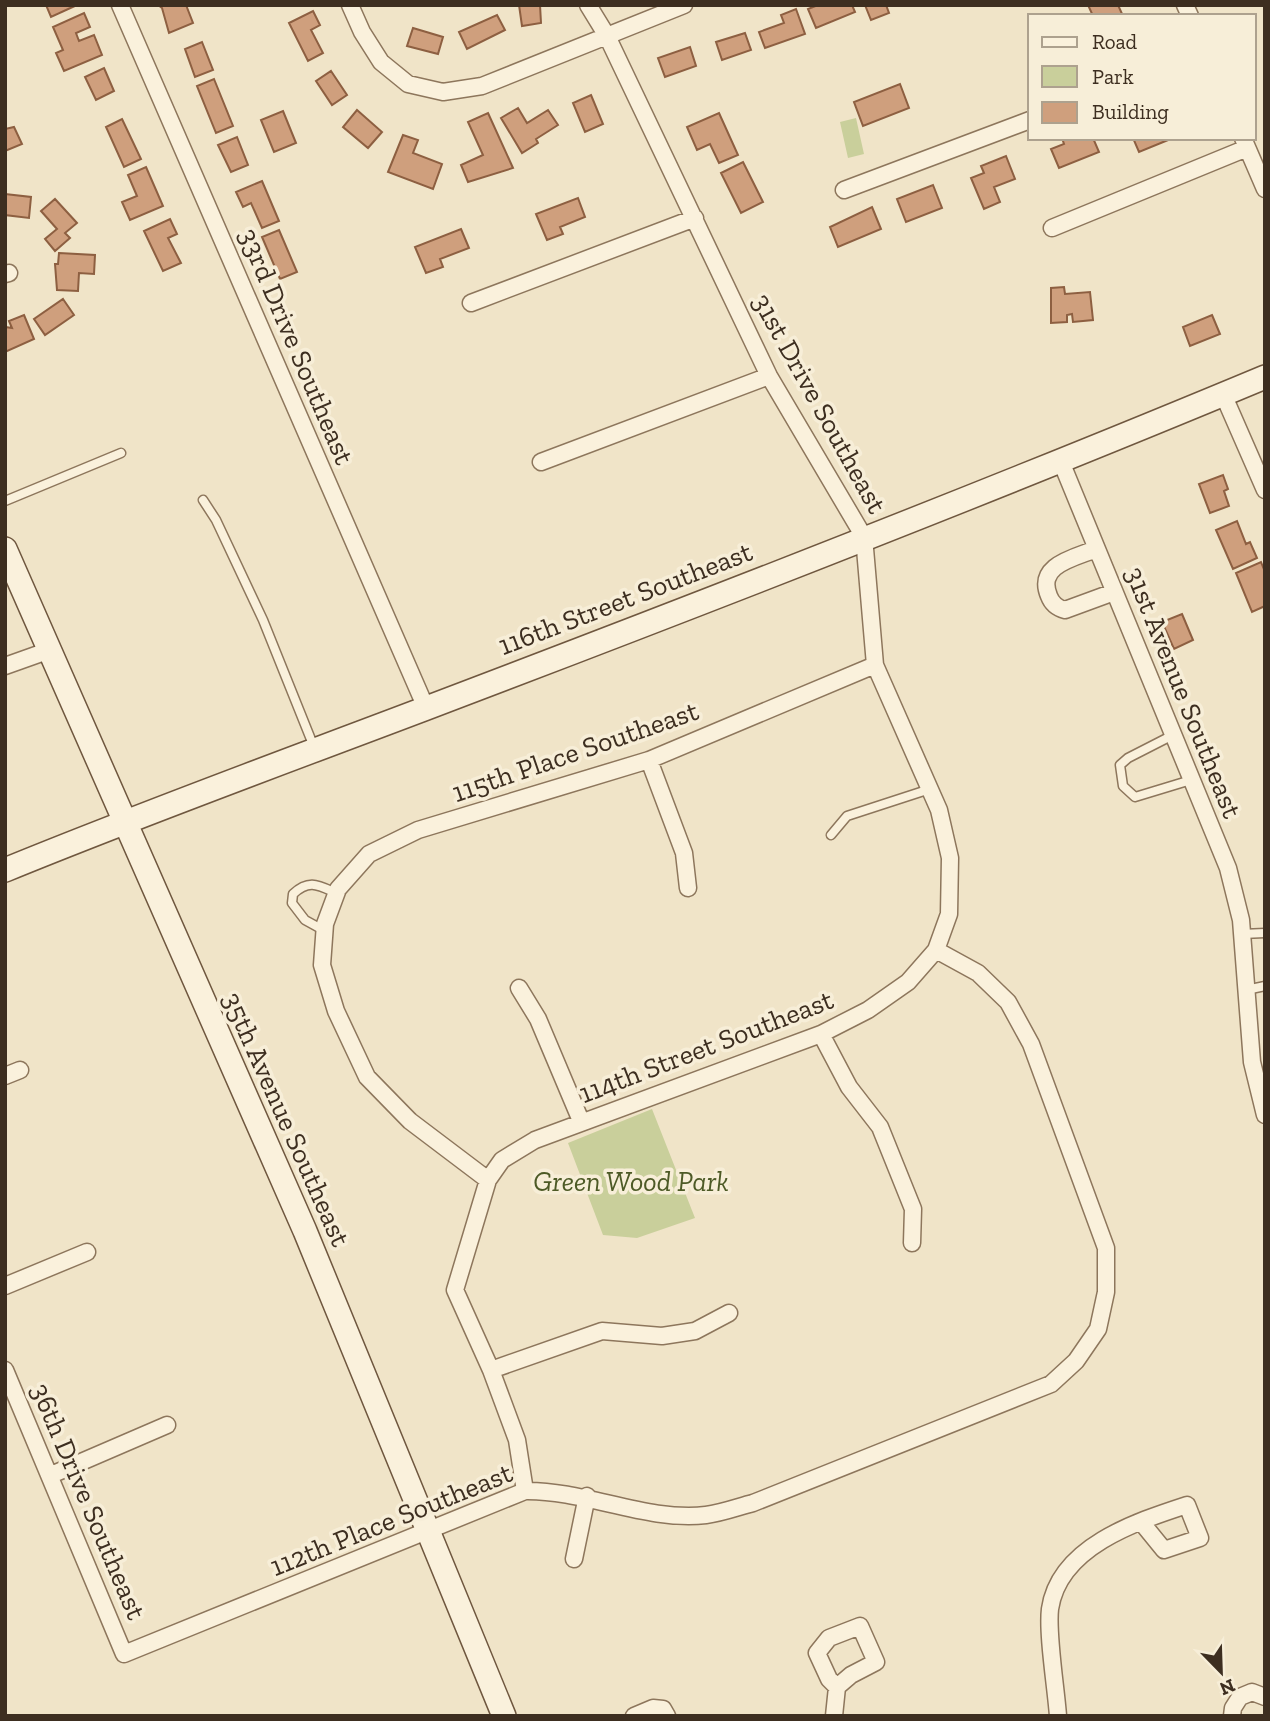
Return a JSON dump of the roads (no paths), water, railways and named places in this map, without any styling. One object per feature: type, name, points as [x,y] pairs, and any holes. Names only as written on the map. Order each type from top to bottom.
[{"type":"street","name":"33rd Drive Southeast","points":[[120,5],[425,708]]},
{"type":"street","points":[[351,5],[362,32],[381,62],[408,83],[443,92],[482,86],[684,5]]},
{"type":"street","name":"31st Drive Southeast","points":[[588,5],[607,36],[769,376],[864,537],[875,665],[939,810],[950,858],[948,914],[936,950]]},
{"type":"street","points":[[844,190],[1028,121]]},
{"type":"street","points":[[1052,228],[1245,143],[1265,189]]},
{"type":"street","points":[[471,303],[695,218]]},
{"type":"street","points":[[541,462],[769,376]]},
{"type":"street","name":"116th Street Southeast","points":[[5,870],[124,821],[425,708],[864,537],[1265,377]]},
{"type":"street","points":[[1223,394],[1265,490]]},
{"type":"street","name":"31st Avenue Southeast","points":[[1060,459],[1227,868],[1242,934],[1252,1062],[1265,1115]]},
{"type":"street","name":"35th Avenue Southeast","points":[[5,549],[305,1231],[429,1530],[500,1714]]},
{"type":"street","points":[[1096,549],[1050,571],[1046,579],[1049,596],[1056,607],[1065,610],[1114,592]]},
{"type":"street","points":[[5,666],[50,650]]},
{"type":"street","name":"115th Place Southeast","points":[[488,1180],[410,1121],[367,1077],[337,1011],[322,965],[325,927],[336,893],[369,854],[418,830],[649,760],[875,665]]},
{"type":"street","points":[[649,760],[684,853],[688,888]]},
{"type":"street","name":"114th Street Southeast","points":[[488,1180],[502,1160],[534,1140],[821,1034],[868,1010],[908,982],[936,950]]},
{"type":"street","name":"112th Place Southeast","points":[[124,1654],[525,1491],[550,1490],[649,1511],[705,1515],[754,1503],[1051,1384],[1076,1361],[1098,1329],[1106,1292],[1106,1248],[1031,1044],[1008,1002],[978,973],[936,950]]},
{"type":"street","points":[[519,988],[538,1019],[581,1121]]},
{"type":"street","points":[[821,1034],[849,1087],[880,1127],[913,1209],[912,1243]]},
{"type":"street","points":[[488,1180],[455,1290],[491,1370],[517,1440],[525,1491]]},
{"type":"street","points":[[5,1286],[87,1252]]},
{"type":"street","points":[[491,1370],[602,1331],[662,1336],[695,1331],[729,1313]]},
{"type":"street","name":"36th Drive Southeast","points":[[5,1370],[124,1654]]},
{"type":"street","points":[[51,1475],[167,1425]]},
{"type":"street","points":[[574,1559],[587,1496]]},
{"type":"street","points":[[1058,1716],[1050,1609],[1062,1573],[1090,1546],[1142,1523]]},
{"type":"street","points":[[834,1716],[837,1687]]},
{"type":"street","points":[[1233,1716],[1233,1708],[1240,1697],[1252,1692],[1265,1697]]},
{"type":"street","points":[[634,1716],[653,1708],[663,1709],[667,1716]]},
{"type":"lane","points":[[5,501],[121,453]]},
{"type":"lane","points":[[203,500],[216,520],[268,631],[315,750]]},
{"type":"lane","points":[[1173,735],[1128,758],[1120,765],[1123,786],[1135,797],[1191,780]]},
{"type":"lane","points":[[831,835],[846,816],[930,789]]},
{"type":"lane","points":[[325,927],[305,920],[292,903],[293,894],[302,886],[314,883],[336,893]]},
{"type":"lane","points":[[1242,934],[1265,933]]},
{"type":"lane","points":[[1246,990],[1265,986]]},
{"type":"park label","name":"Green Wood Park","points":[[631,1181]]}]
